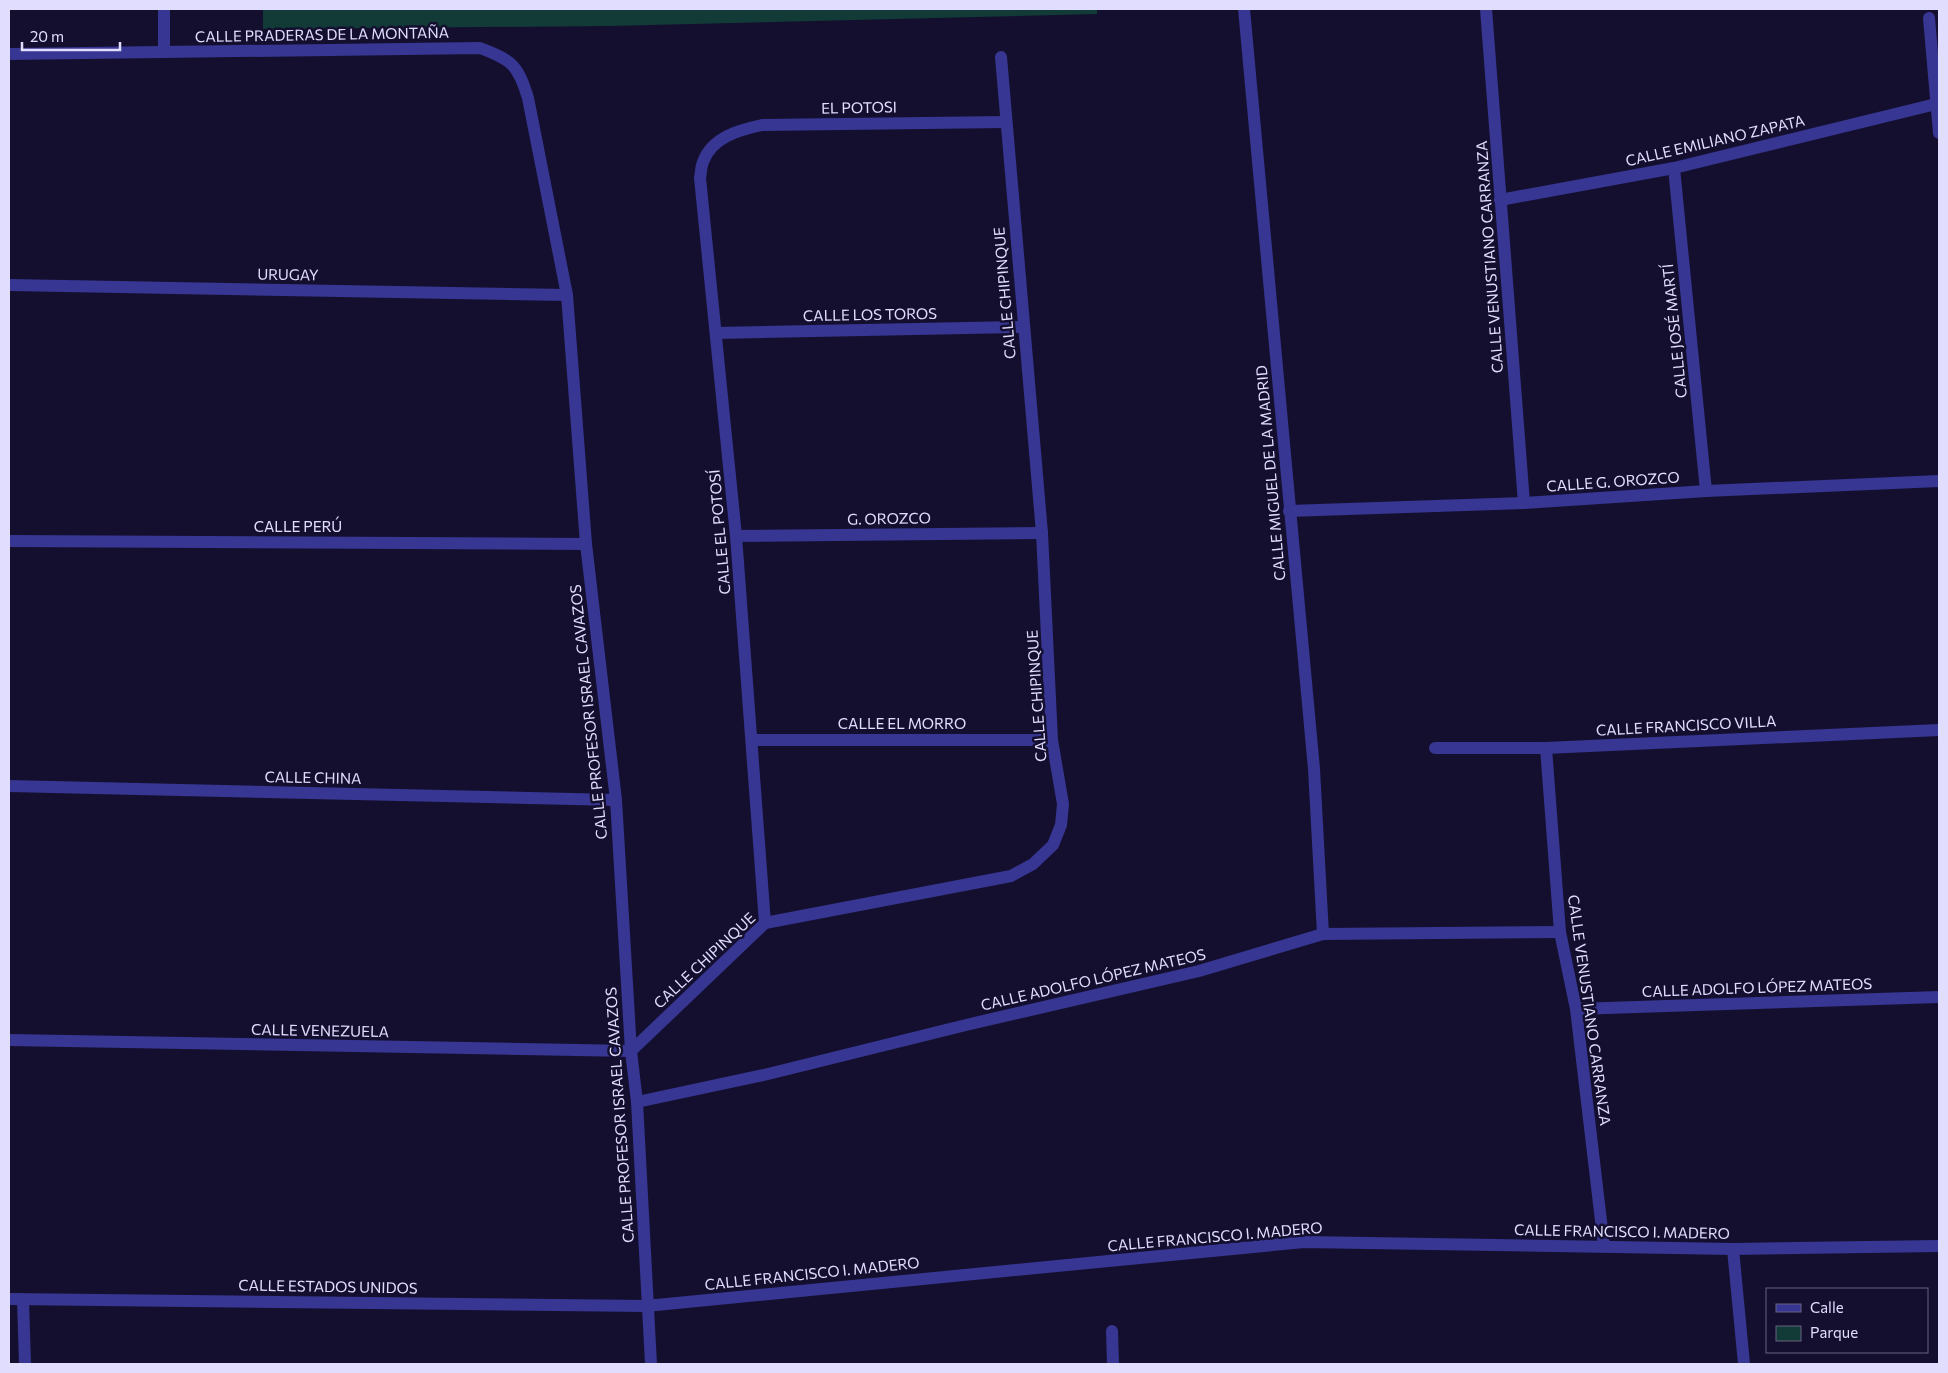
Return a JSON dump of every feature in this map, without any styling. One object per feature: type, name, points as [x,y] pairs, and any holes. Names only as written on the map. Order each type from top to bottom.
[{"type":"street","points":[[164,9],[164,52]]},
{"type":"street","name":"CALLE MIGUEL DE LA MADRID","points":[[1244,9],[1314,769],[1324,934]]},
{"type":"street","name":"CALLE VENUSTIANO CARRANZA","points":[[1486,9],[1524,503]]},
{"type":"street","points":[[1929,18],[1939,133]]},
{"type":"street","name":"CALLE PRADERAS DE LA MONTAÑA","points":[[9,54],[480,48],[498,55],[512,64]]},
{"type":"street","name":"CALLE CHIPINQUE","points":[[631,1052],[765,923],[1011,876],[1033,864],[1053,845],[1061,825],[1063,804],[1052,740],[1042,533],[1001,57]]},
{"type":"street","name":"CALLE PROFESOR ISRAEL CAVAZOS","points":[[512,64],[522,78],[528,98],[567,295],[586,544],[616,800],[631,1052],[637,1102],[646,1306],[651,1364]]},
{"type":"street","name":"CALLE EMILIANO ZAPATA","points":[[1500,200],[1674,168],[1936,104]]},
{"type":"street","name":"EL POTOSI","points":[[716,143],[737,131],[762,125],[1006,122]]},
{"type":"street","name":"CALLE EL POTOSÍ","points":[[716,143],[703,162],[700,178],[736,536],[765,923]]},
{"type":"street","name":"CALLE JOSÉ MARTÍ","points":[[1674,168],[1706,491]]},
{"type":"street","name":"URUGAY","points":[[9,285],[567,295]]},
{"type":"street","name":"CALLE LOS TOROS","points":[[716,333],[1024,327]]},
{"type":"street","name":"CALLE G. OROZCO","points":[[1289,511],[1524,503],[1706,491],[1939,481]]},
{"type":"street","name":"G. OROZCO","points":[[736,536],[1042,533]]},
{"type":"street","name":"CALLE PERÚ","points":[[9,541],[586,544]]},
{"type":"street","name":"CALLE FRANCISCO VILLA","points":[[1435,748],[1546,748],[1939,730]]},
{"type":"street","name":"CALLE EL MORRO","points":[[752,740],[1052,740]]},
{"type":"street","name":"CALLE VENUSTIANO CARRANZA","points":[[1546,748],[1560,932],[1576,1009],[1604,1246]]},
{"type":"street","name":"CALLE CHINA","points":[[9,786],[616,800]]},
{"type":"street","name":"CALLE ADOLFO LÓPEZ MATEOS","points":[[637,1102],[768,1074],[966,1025],[1199,971],[1324,934],[1560,932]]},
{"type":"street","name":"CALLE ADOLFO LÓPEZ MATEOS","points":[[1576,1009],[1939,997]]},
{"type":"street","name":"CALLE VENEZUELA","points":[[9,1040],[631,1052]]},
{"type":"street","name":"CALLE FRANCISCO I. MADERO","points":[[646,1306],[1304,1242],[1733,1249],[1939,1246]]},
{"type":"street","points":[[1733,1249],[1744,1364]]},
{"type":"street","name":"CALLE ESTADOS UNIDOS","points":[[9,1299],[646,1306]]},
{"type":"street","points":[[23,1299],[25,1364]]},
{"type":"street","points":[[1112,1332],[1113,1364]]},
{"type":"green space","points":[[263,9],[1097,9],[1097,14],[610,26],[263,29]]}]
